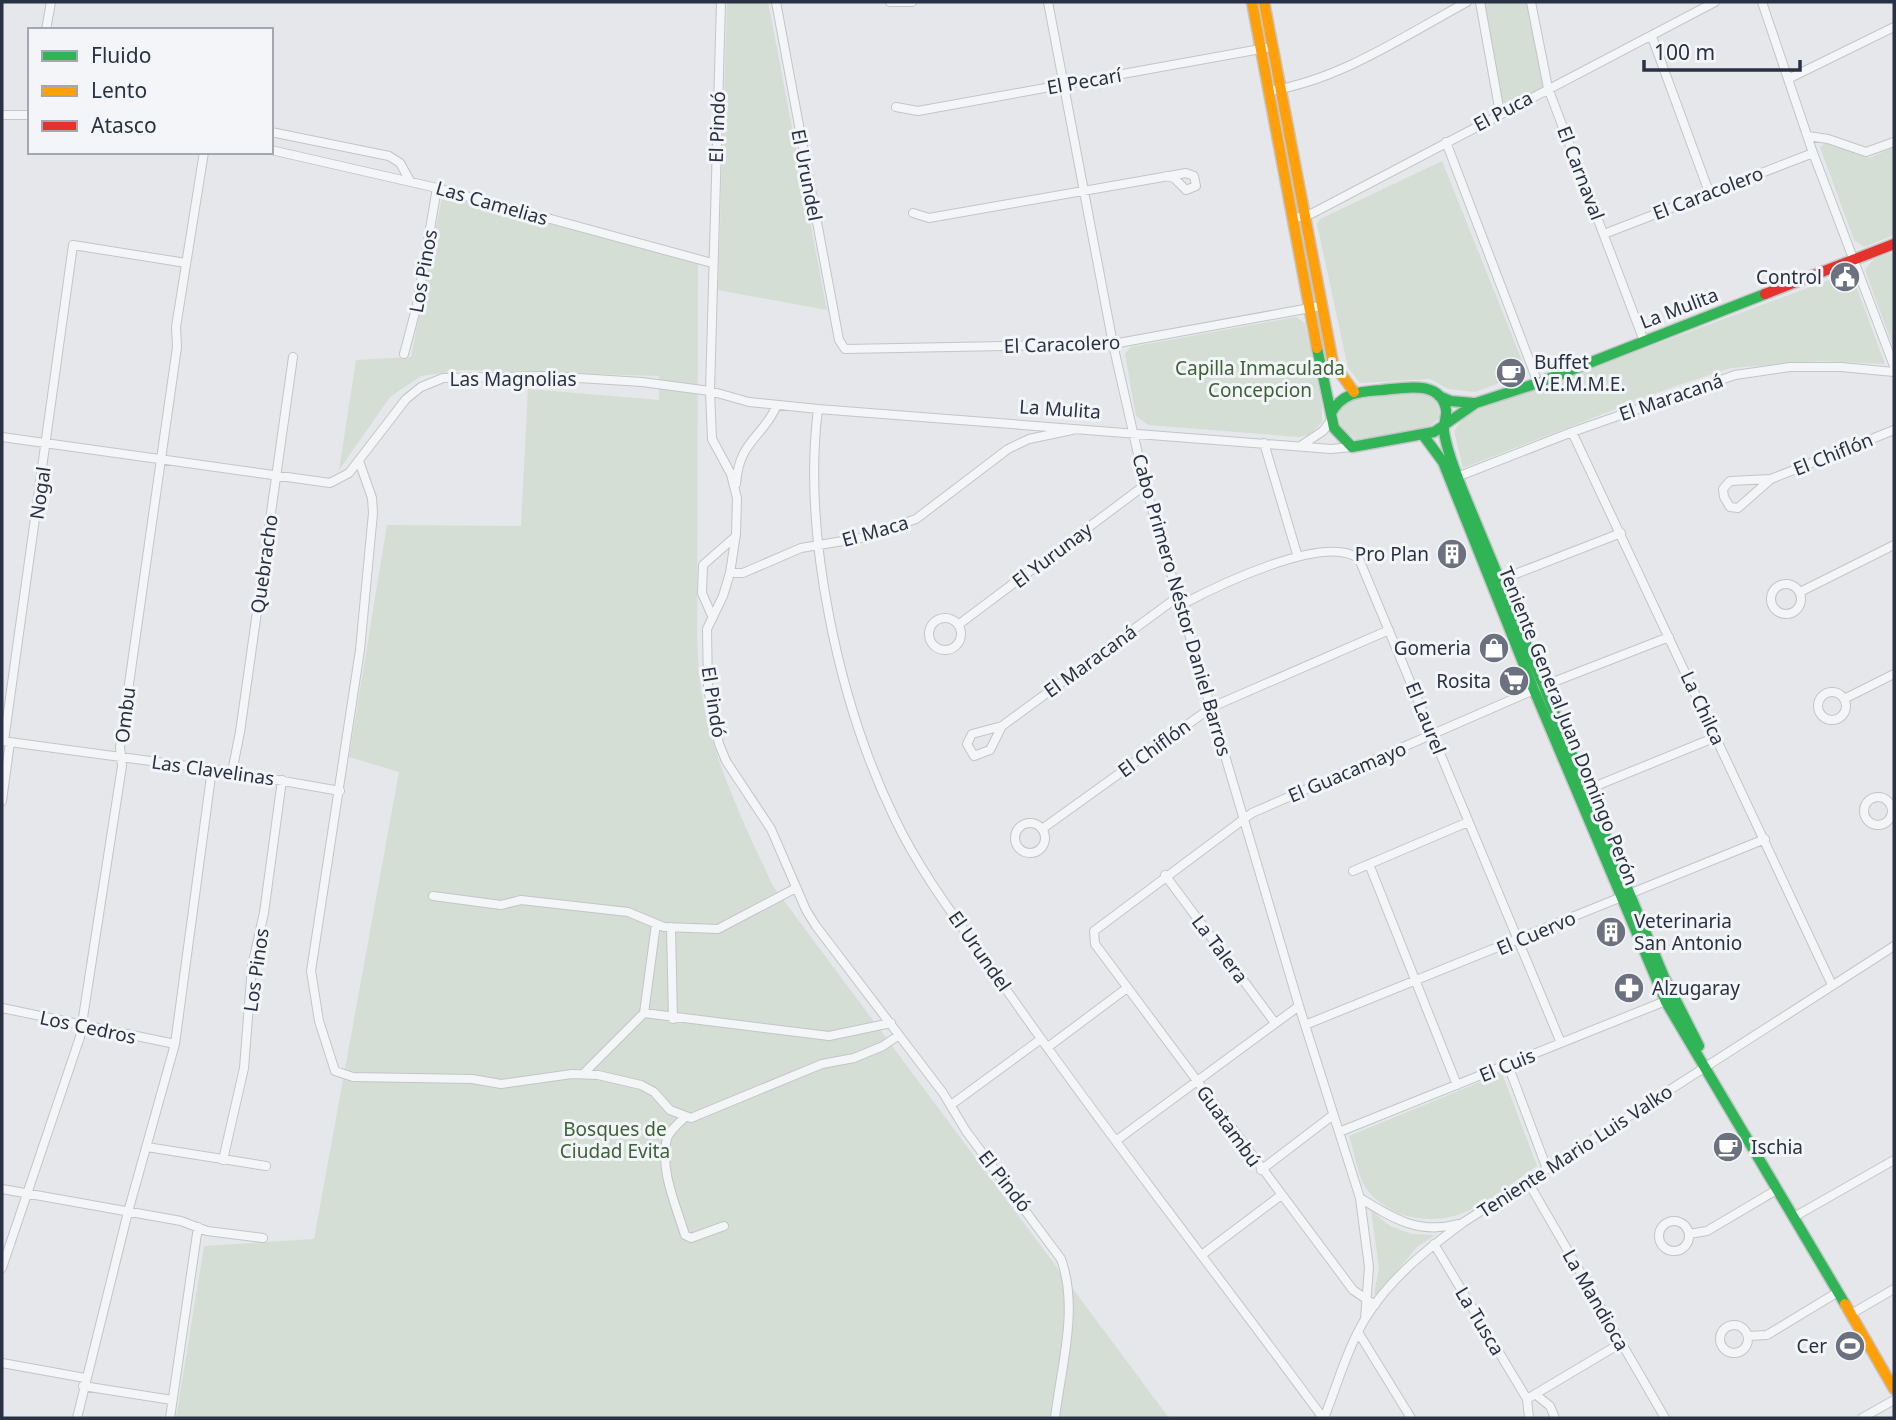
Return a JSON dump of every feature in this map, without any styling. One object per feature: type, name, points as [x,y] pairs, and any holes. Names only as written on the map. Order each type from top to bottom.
[{"type":"main road","points":[[1252,2],[1260,49],[1274,90],[1304,216],[1334,363],[1339,375],[1354,392],[1338,401],[1332,416]]},
{"type":"main road","points":[[1264,2],[1272,47],[1274,90],[1292,219],[1308,307],[1332,416],[1338,435],[1352,447]]},
{"type":"main road","name":"La Mulita","points":[[1352,447],[1423,435],[1443,426],[1476,403],[1538,383],[1894,244]]},
{"type":"main road","name":"La Mulita","points":[[1354,392],[1419,387],[1432,390],[1451,401],[1476,403]]},
{"type":"main road","name":"Teniente General Juan Domingo Perón","points":[[1439,396],[1446,411],[1443,426],[1449,456],[1500,580],[1539,688],[1586,790],[1625,895]]},
{"type":"main road","name":"Teniente General Juan Domingo Perón","points":[[1423,435],[1443,462],[1670,1000],[1894,1389]]},
{"type":"street","points":[[46,28],[51,2]]},
{"type":"street","name":"El Pindó","points":[[721,2],[710,391],[712,439],[736,487],[736,534],[730,573],[706,638],[707,676],[719,744],[736,780],[771,829],[796,888],[816,926],[891,1023],[951,1105],[966,1131],[1052,1242],[1067,1274],[1069,1308],[1055,1418]]},
{"type":"street","name":"El Urundel","points":[[776,2],[842,346]]},
{"type":"street","points":[[890,2],[912,2]]},
{"type":"street","name":"Cabo Primero Néstor Daniel Barros","points":[[1048,2],[1113,344],[1145,485],[1299,1006],[1360,1198],[1367,1244],[1371,1303]]},
{"type":"street","points":[[1274,90],[1335,72],[1467,2]]},
{"type":"street","points":[[1480,2],[1500,113]]},
{"type":"street","name":"El Carnaval","points":[[1531,2],[1548,88],[1644,341]]},
{"type":"street","name":"El Puca","points":[[1292,219],[1304,216],[1715,2]]},
{"type":"street","points":[[1762,2],[1813,153],[1894,366]]},
{"type":"street","points":[[1788,79],[1894,27]]},
{"type":"street","points":[[1652,37],[1709,192]]},
{"type":"street","name":"El Pecarí","points":[[896,107],[918,111],[1272,47]]},
{"type":"street","points":[[2,115],[28,115]]},
{"type":"street","points":[[273,132],[389,156],[400,163],[410,181]]},
{"type":"street","points":[[1808,136],[1828,139],[1866,152],[1894,142]]},
{"type":"street","points":[[1446,142],[1538,383]]},
{"type":"street","name":"Las Camelias","points":[[273,150],[438,188],[712,264]]},
{"type":"street","name":"El Caracolero","points":[[1604,234],[1813,153]]},
{"type":"street","name":"Ombu","points":[[2,1268],[29,1194],[83,1026],[186,263],[204,154]]},
{"type":"street","points":[[914,213],[929,218],[1166,176]]},
{"type":"street","name":"Los Pinos","points":[[404,354],[418,305],[438,188]]},
{"type":"street","name":"Nogal","points":[[2,801],[5,741],[73,245],[186,263]]},
{"type":"street","name":"El Caracolero","points":[[842,346],[1113,344],[1321,306]]},
{"type":"street","name":"Quebracho","points":[[232,772],[293,357]]},
{"type":"street","name":"El Maracaná","points":[[1457,477],[1703,384],[1747,372],[1790,367],[1841,367],[1894,372]]},
{"type":"street","name":"Las Magnolias","points":[[2,437],[277,477],[337,482],[359,461],[406,399],[421,387],[443,378],[559,377],[642,382],[710,391],[738,400],[818,409]]},
{"type":"street","points":[[736,487],[737,468],[744,449],[773,415],[777,405]]},
{"type":"street","name":"El Urundel","points":[[818,409],[820,546],[840,664],[884,796],[934,885],[1041,1038],[1323,1418]]},
{"type":"street","name":"La Mulita","points":[[818,409],[1132,431],[1299,446],[1352,447]]},
{"type":"street","points":[[1299,446],[1323,431],[1332,416]]},
{"type":"street","name":"El Maca","points":[[730,573],[743,573],[801,548],[861,538],[916,519],[1008,449],[1029,439],[1082,428]]},
{"type":"street","name":"El Chiflón","points":[[1771,479],[1738,508],[1730,507],[1724,497],[1723,489],[1730,481],[1771,479],[1894,430]]},
{"type":"street","name":"La Chilca","points":[[1572,432],[1832,985]]},
{"type":"street","points":[[1264,443],[1297,554]]},
{"type":"street","points":[[359,461],[372,498],[373,513],[360,650],[311,971],[319,1021],[335,1070],[353,1077],[472,1079],[500,1084],[583,1074],[641,1085],[654,1092],[670,1110],[685,1117],[703,1114],[822,1064],[855,1058],[883,1046],[899,1035]]},
{"type":"street","name":"El Yurunay","points":[[958,625],[1145,485]]},
{"type":"street","points":[[1500,580],[1620,533]]},
{"type":"street","points":[[712,616],[702,593],[703,565],[725,549],[736,534]]},
{"type":"street","points":[[1800,592],[1894,545]]},
{"type":"street","name":"El Maracaná","points":[[1002,726],[990,750],[974,756],[967,744],[972,734],[1002,726],[1180,601],[1297,554]]},
{"type":"street","name":"El Laurel","points":[[1297,554],[1354,555],[1359,559],[1561,1044]]},
{"type":"street","name":"El Yurunay","points":[[950,619],[958,625],[961,636],[951,649],[940,650],[932,644],[929,634],[935,621],[950,619]]},
{"type":"street","name":"El Chiflón","points":[[1042,829],[1212,707],[1389,630]]},
{"type":"street","name":"El Guacamayo","points":[[1093,937],[1099,925],[1245,817],[1539,688],[1669,637]]},
{"type":"street","points":[[1844,699],[1894,674]]},
{"type":"street","points":[[1586,790],[1716,737]]},
{"type":"street","name":"Las Clavelinas","points":[[5,741],[212,769],[340,791]]},
{"type":"street","points":[[77,1418],[128,1212],[175,1045],[212,769]]},
{"type":"street","name":"Los Pinos","points":[[223,1160],[244,1068],[252,966],[264,913],[282,780]]},
{"type":"street","points":[[1353,871],[1468,822]]},
{"type":"street","name":"El Cuervo","points":[[1306,1025],[1765,839]]},
{"type":"street","points":[[1369,864],[1457,1085]]},
{"type":"street","name":"La Talera","points":[[1165,875],[1275,1023]]},
{"type":"street","points":[[433,897],[501,905],[521,900],[628,912],[656,924],[671,927],[724,928],[775,896],[796,888]]},
{"type":"street","points":[[583,1074],[644,1013],[656,924]]},
{"type":"street","points":[[671,927],[673,1019]]},
{"type":"street","name":"Guatambú","points":[[1093,937],[1127,988],[1280,1196],[1353,1290],[1371,1303]]},
{"type":"street","name":"Teniente Mario Luis Valko","points":[[1323,1418],[1371,1303],[1434,1244],[1464,1222],[1894,946]]},
{"type":"street","points":[[1048,1047],[1127,988]]},
{"type":"street","name":"El Cuis","points":[[1339,1132],[1670,1000]]},
{"type":"street","points":[[1117,1140],[1299,1006]]},
{"type":"street","name":"Los Cedros","points":[[2,1008],[175,1045]]},
{"type":"street","points":[[644,1013],[673,1019],[829,1036],[891,1023]]},
{"type":"street","points":[[951,1105],[1041,1038]]},
{"type":"street","points":[[1508,1065],[1547,1170]]},
{"type":"street","points":[[1261,1170],[1333,1115]]},
{"type":"street","points":[[685,1117],[667,1137],[666,1157],[666,1171],[685,1235],[691,1238],[724,1226]]},
{"type":"street","points":[[147,1147],[266,1166]]},
{"type":"street","points":[[1794,1217],[1894,1160]]},
{"type":"street","name":"La Mandioca","points":[[1528,1182],[1665,1418]]},
{"type":"street","points":[[2,1189],[263,1238]]},
{"type":"street","points":[[1689,1234],[1707,1231],[1778,1189]]},
{"type":"street","points":[[1203,1254],[1280,1196]]},
{"type":"street","points":[[1360,1198],[1399,1221],[1420,1228],[1441,1228],[1464,1222]]},
{"type":"street","points":[[170,1418],[198,1227]]},
{"type":"street","name":"La Tusca","points":[[1434,1244],[1531,1396],[1550,1406],[1555,1418]]},
{"type":"street","points":[[1852,1314],[1894,1289]]},
{"type":"street","points":[[1748,1336],[1767,1335],[1838,1292]]},
{"type":"street","points":[[1358,1332],[1411,1418]]},
{"type":"street","points":[[1529,1418],[1531,1396],[1621,1343]]},
{"type":"street","points":[[2,1363],[173,1400]]},
{"type":"street","points":[[1862,1418],[1894,1400]]},
{"type":"green space","points":[[727,2],[768,2],[827,310],[718,290]]},
{"type":"green space","points":[[1480,2],[1531,2],[1548,88],[1500,113]]},
{"type":"green space","points":[[1827,142],[1869,158],[1894,147],[1894,235],[1864,247],[1854,240],[1820,147]]},
{"type":"green space","points":[[1442,161],[1527,373],[1475,392],[1448,389],[1430,379],[1360,383],[1348,368],[1317,224],[1320,219]]},
{"type":"green space","name":"Bosques de Ciudad Evita","points":[[448,196],[698,264],[698,662],[712,740],[730,790],[773,886],[1169,1418],[176,1418],[204,1246],[314,1239],[399,772],[349,757],[387,525],[521,526],[528,389],[659,400],[659,376],[462,370],[421,376],[390,397],[339,470],[356,360],[411,357],[442,197]]},
{"type":"green space","points":[[1894,252],[1894,349],[1865,270],[1874,259]]},
{"type":"green space","points":[[1851,272],[1885,364],[1820,361],[1731,368],[1670,388],[1463,468],[1454,431],[1467,414]]},
{"type":"green space","name":"Capilla Inmaculada Concepcion","points":[[1296,317],[1305,323],[1322,405],[1322,422],[1309,435],[1299,437],[1148,425],[1136,416],[1125,354],[1131,347]]},
{"type":"green space","points":[[1422,392],[1434,399],[1439,413],[1439,418],[1426,430],[1356,439],[1341,429],[1338,412],[1348,400]]},
{"type":"green space","points":[[1502,1073],[1537,1166],[1475,1208],[1442,1218],[1424,1219],[1403,1215],[1382,1204],[1368,1191],[1360,1175],[1349,1136]]},
{"type":"green space","points":[[1371,1210],[1390,1226],[1412,1234],[1435,1235],[1417,1247],[1377,1295],[1374,1294],[1379,1268]]},
{"type":"traffic: fast","points":[[1317,348],[1334,428],[1352,447],[1434,432],[1476,403],[1538,383],[1765,294]]},
{"type":"traffic: fast","points":[[1331,413],[1346,397],[1366,391],[1420,388],[1437,394],[1443,400],[1446,410],[1445,439],[1462,489],[1664,977],[1699,1046]]},
{"type":"traffic: fast","points":[[1439,396],[1451,401],[1473,403]]},
{"type":"traffic: fast","points":[[1423,435],[1443,462],[1534,690],[1666,1002],[1845,1304]]},
{"type":"traffic: slow","points":[[1252,2],[1317,348]]},
{"type":"traffic: slow","points":[[1264,2],[1333,363],[1354,392]]},
{"type":"traffic: slow","points":[[1845,1304],[1894,1389]]},
{"type":"traffic: jam","points":[[1765,294],[1894,244]]},
{"type":"place","name":"Control","points":[[1845,277]]},
{"type":"place","name":"Buffet V.E.M.M.E.","points":[[1511,373]]},
{"type":"place","name":"Pro Plan","points":[[1452,554]]},
{"type":"place","name":"Gomeria","points":[[1494,648]]},
{"type":"place","name":"Rosita","points":[[1514,681]]},
{"type":"place","name":"Veterinaria San Antonio","points":[[1611,932]]},
{"type":"place","name":"Alzugaray","points":[[1629,988]]},
{"type":"place","name":"Ischia","points":[[1728,1147]]},
{"type":"place","name":"Cer","points":[[1850,1346]]}]
